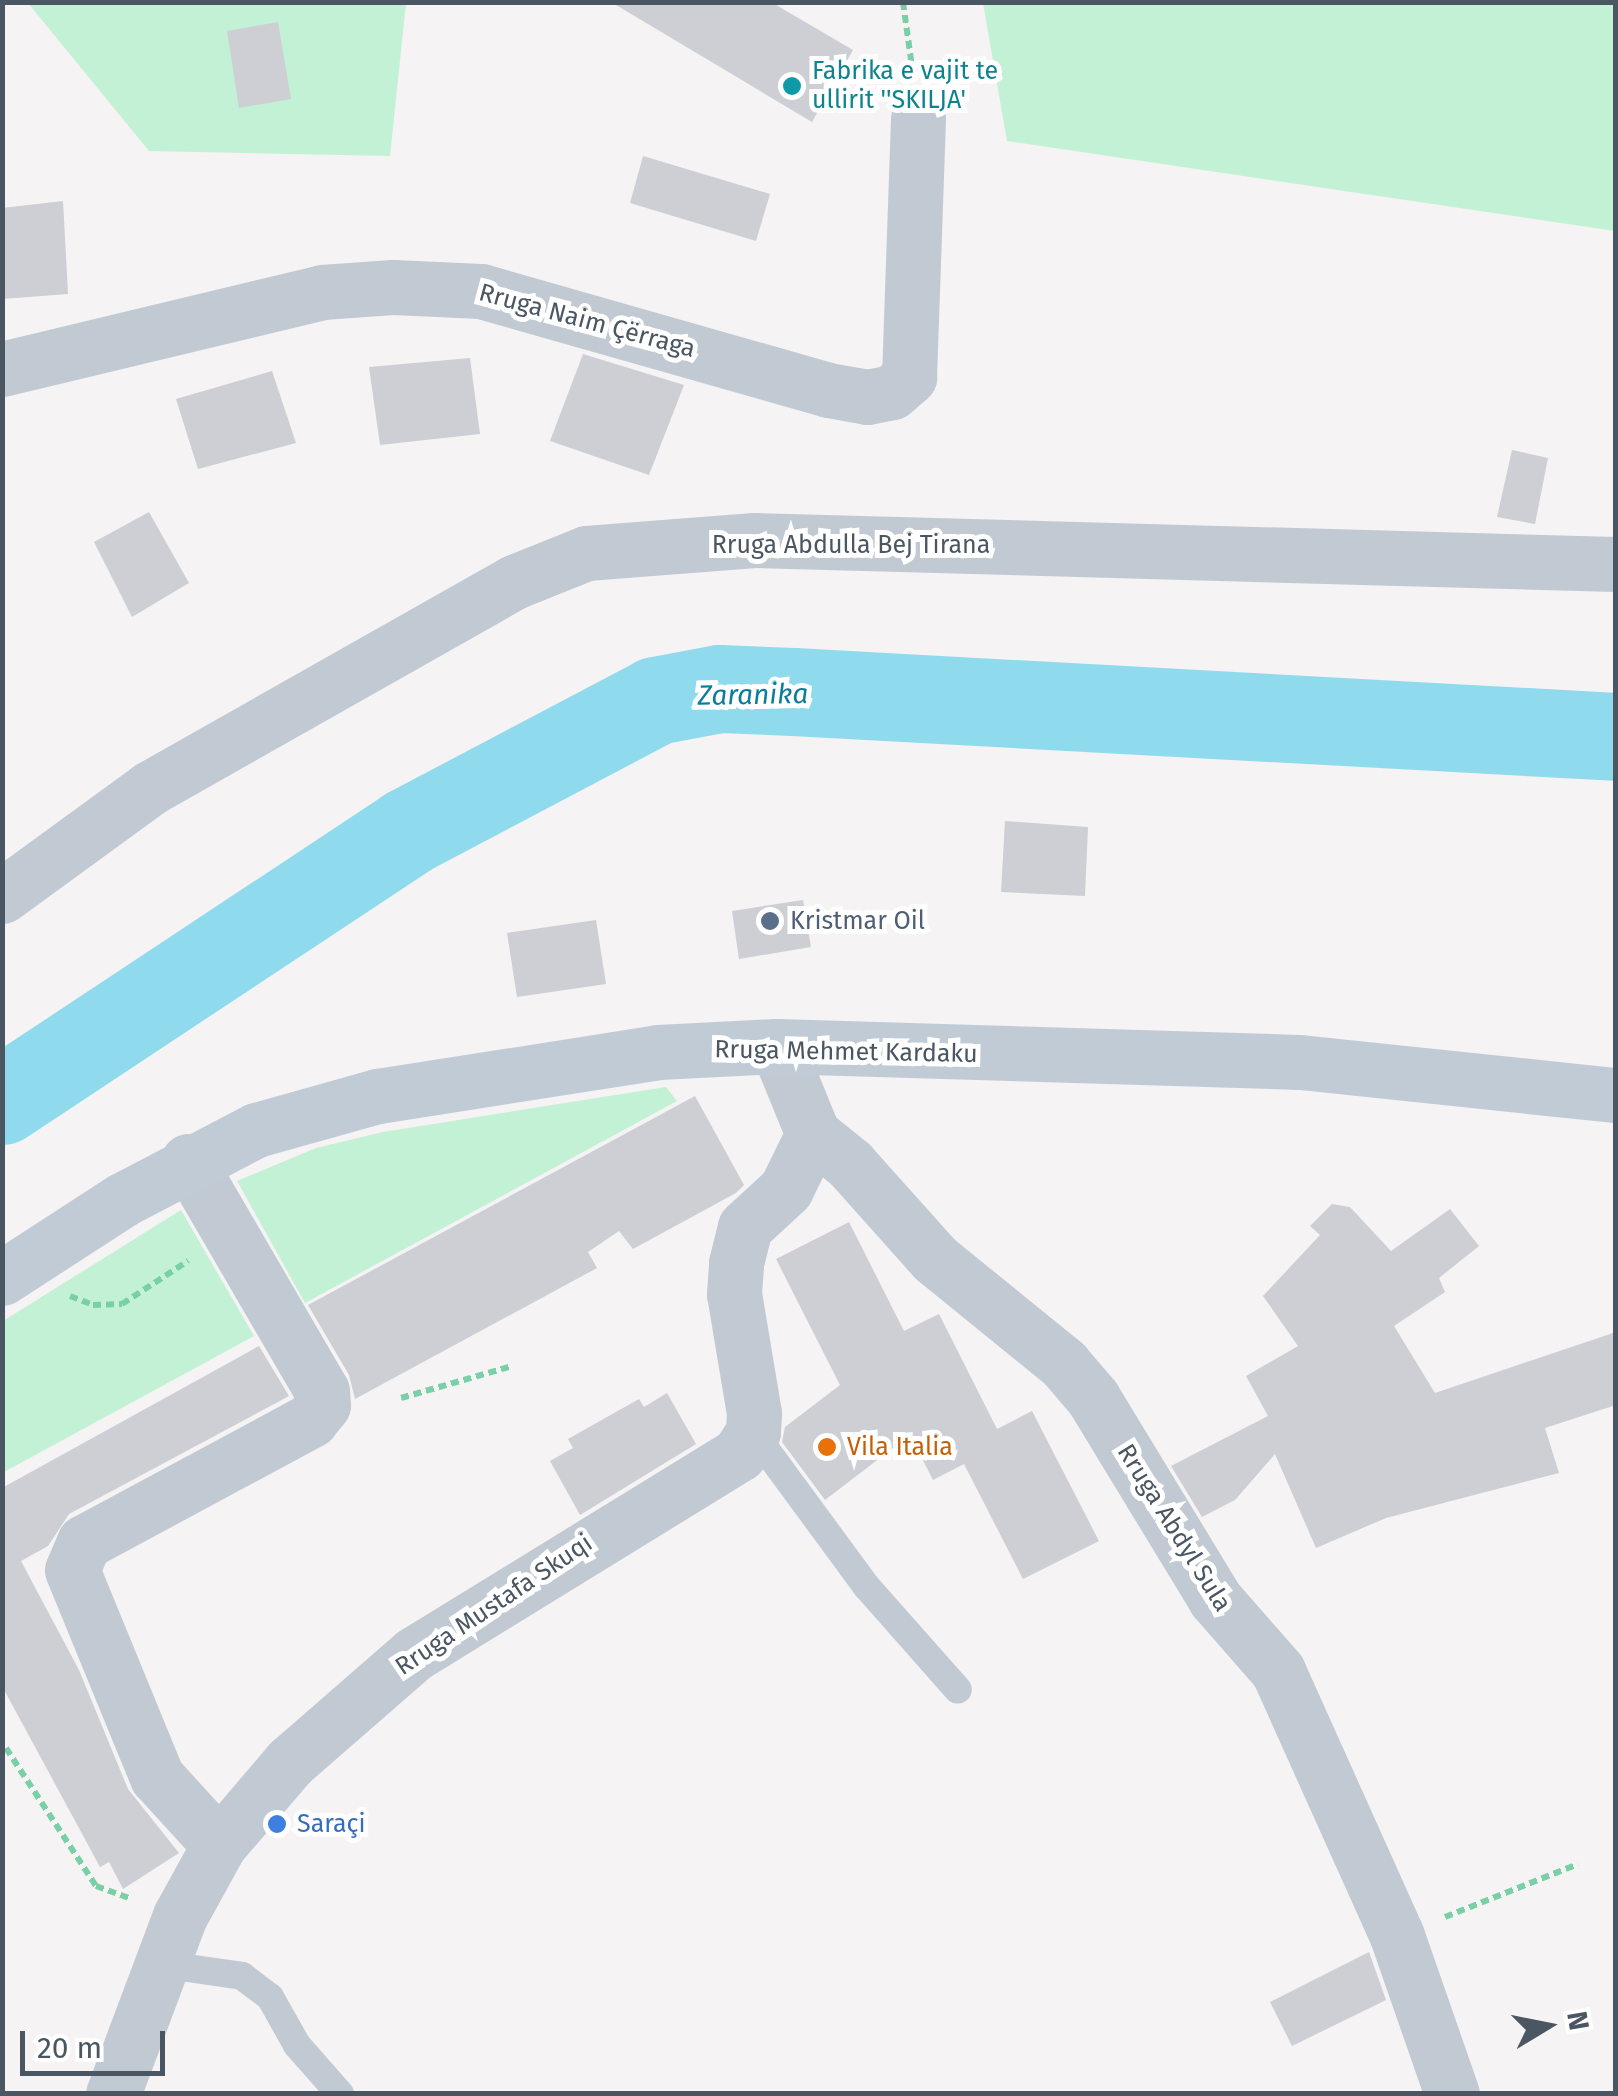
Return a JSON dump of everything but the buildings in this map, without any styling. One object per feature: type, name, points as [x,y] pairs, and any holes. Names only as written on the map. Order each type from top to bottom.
[{"type":"main road","name":"Rruga Mehmet Kardaku","points":[[16,1269],[188,1161],[256,1130],[378,1096],[658,1052],[777,1046],[1300,1062],[1616,1096]]},
{"type":"street","name":"Rruga Naim Çërraga","points":[[2,369],[322,292],[393,287],[481,291],[828,390],[867,396],[892,392],[909,377],[918,118]]},
{"type":"street","name":"Rruga Abdulla Bej Tirana","points":[[2,896],[150,788],[514,582],[586,554],[755,540],[1616,564]]},
{"type":"street","name":"Rruga Abdyl Sula","points":[[777,1046],[813,1134],[850,1164],[935,1259],[1064,1364],[1093,1398],[1207,1586],[1294,1698],[1397,1936],[1452,2094]]},
{"type":"street","points":[[753,1432],[734,1294],[736,1263],[745,1227],[786,1189],[813,1134]]},
{"type":"street","points":[[188,1161],[322,1391],[322,1408],[84,1542],[72,1561],[157,1777],[219,1845]]},
{"type":"street","name":"Rruga Mustafa Skuqi","points":[[113,2094],[174,1941],[219,1845],[290,1762],[414,1654],[739,1454],[753,1432]]},
{"type":"lane","points":[[753,1432],[867,1587],[958,1690]]},
{"type":"lane","points":[[174,1941],[242,1976],[270,1997],[298,2045],[340,2094]]},
{"type":"path","points":[[903,2],[918,118]]},
{"type":"path","points":[[16,1269],[54,1290],[110,1306],[139,1295],[230,1233]]},
{"type":"path","points":[[401,1398],[512,1366]]},
{"type":"path","points":[[6,1748],[96,1886],[174,1941]]},
{"type":"path","points":[[1397,1936],[1578,1864]]},
{"type":"green space","points":[[28,3],[406,3],[390,156],[149,151]]},
{"type":"green space","points":[[983,3],[1615,3],[1615,231],[1007,141]]},
{"type":"green space","points":[[666,1087],[677,1101],[305,1303],[237,1181],[316,1148],[383,1132]]},
{"type":"green space","points":[[181,1210],[254,1336],[4,1472],[3,1321]]},
{"type":"waterway","name":"Zaranika","points":[[2,1101],[408,832],[656,701],[720,689],[1616,737]]},
{"type":"place","name":"Fabrika e vajit te ullirit ''SKILJA'","points":[[792,86]]},
{"type":"place","name":"Kristmar Oil","points":[[770,921]]},
{"type":"place","name":"Vila Italia","points":[[827,1447]]},
{"type":"place","name":"Saraçi","points":[[277,1824]]}]
